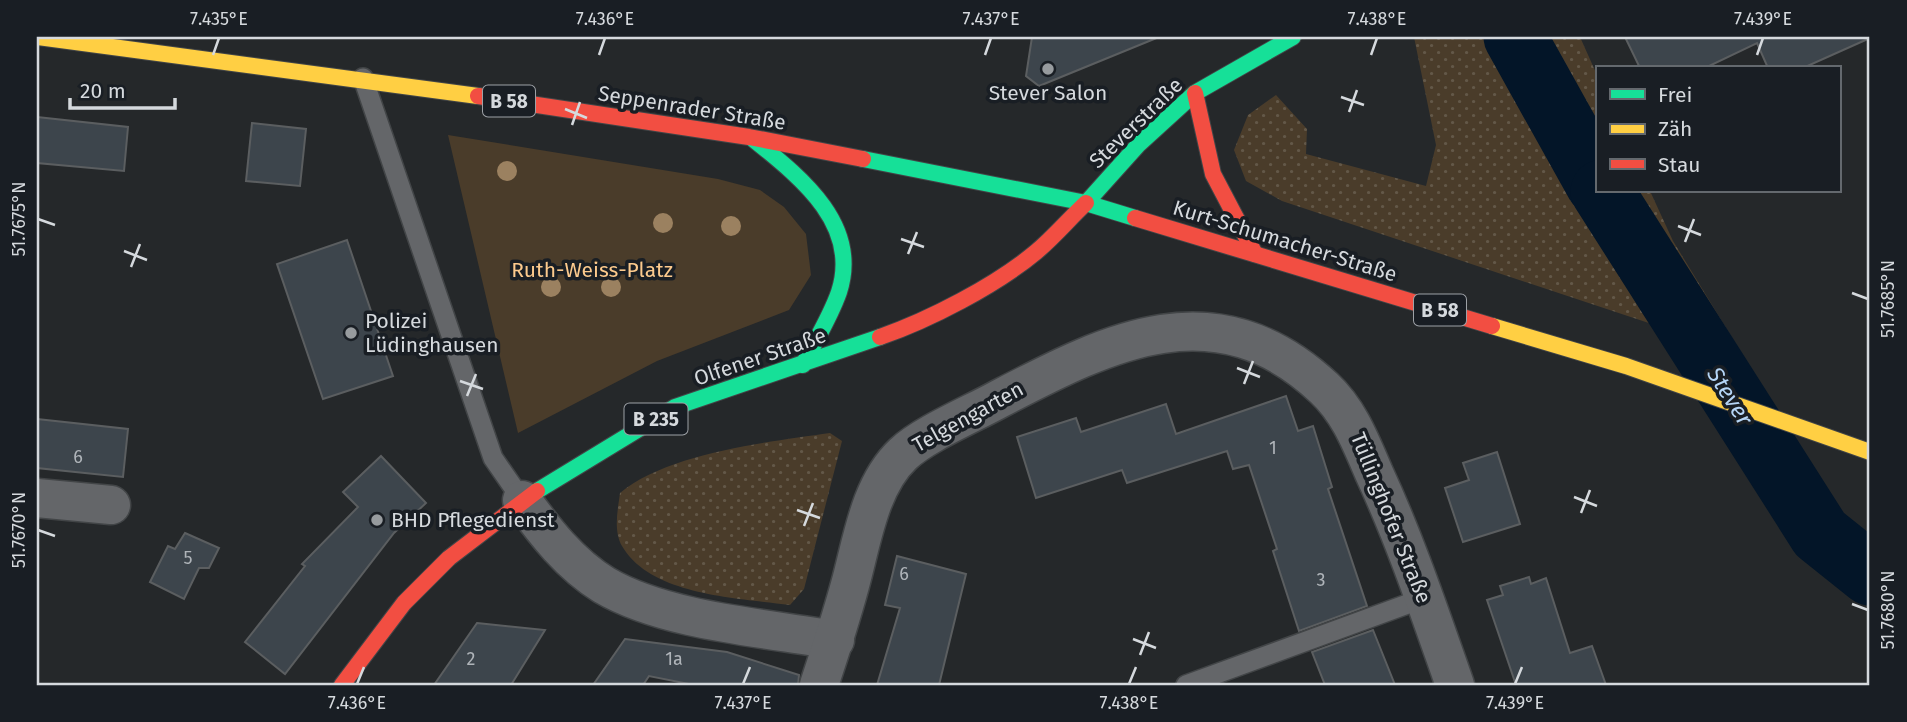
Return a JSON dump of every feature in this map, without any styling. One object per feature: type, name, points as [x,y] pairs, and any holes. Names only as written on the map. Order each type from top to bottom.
[{"type":"main road","name":"Seppenrader Straße","points":[[38,37],[363,78],[749,137],[1086,203]]},
{"type":"main road","name":"Steverstraße","points":[[1086,203],[1139,144],[1195,93],[1293,37]]},
{"type":"main road","points":[[1195,93],[1213,174],[1255,254]]},
{"type":"main road","points":[[749,137],[798,175],[842,236],[845,267],[833,306],[803,365]]},
{"type":"main road","name":"Olfener Straße","points":[[342,685],[404,603],[449,558],[522,500],[675,407],[914,325],[971,294],[1035,253],[1086,203]]},
{"type":"main road","name":"Kurt-Schumacher-Straße","points":[[1086,203],[1626,366],[1870,452]]},
{"type":"street","name":"Tüllinghofer Straße","points":[[1140,337],[1184,331],[1206,332],[1252,343],[1293,364],[1325,388],[1350,420],[1398,527],[1455,685]]},
{"type":"street","name":"Telgengarten","points":[[819,685],[835,640],[876,494],[903,454],[1037,379],[1104,348],[1140,337]]},
{"type":"street","points":[[37,498],[111,505]]},
{"type":"street","points":[[522,500],[549,537],[605,585],[673,612],[835,640]]},
{"type":"lane","points":[[363,78],[493,458],[522,500]]},
{"type":"lane","points":[[1186,685],[1424,598]]},
{"type":"green space","points":[[1414,37],[1580,37],[1596,73],[1596,192],[1650,192],[1673,241],[1742,354],[1282,201],[1246,181],[1234,150],[1248,115],[1276,95],[1307,129],[1306,154],[1426,186],[1436,145]]},
{"type":"green space","name":"Ruth-Weiss-Platz","points":[[448,135],[718,179],[760,190],[784,207],[806,234],[811,275],[789,310],[657,361],[518,433]]},
{"type":"green space","points":[[830,433],[842,441],[804,589],[790,605],[698,592],[674,585],[635,563],[622,546],[617,526],[620,493],[640,479],[664,468],[720,451]]},
{"type":"building","points":[[1032,37],[1159,37],[1039,86],[1026,76]]},
{"type":"building","points":[[1625,37],[1870,37],[1807,66],[1767,66],[1757,43],[1709,66],[1639,66]]},
{"type":"building","points":[[37,117],[128,127],[124,171],[37,163]]},
{"type":"building","points":[[252,123],[306,129],[300,186],[246,181]]},
{"type":"building","points":[[347,240],[393,376],[323,399],[277,264]]},
{"type":"building","points":[[1286,396],[1298,431],[1313,426],[1332,487],[1328,489],[1367,606],[1299,631],[1273,551],[1277,549],[1249,465],[1233,469],[1227,451],[1127,483],[1122,470],[1036,498],[1017,437],[1076,418],[1081,432],[1166,404],[1176,434]]},
{"type":"building","points":[[37,419],[128,429],[123,477],[37,468]]},
{"type":"building","points":[[1497,452],[1520,524],[1463,542],[1445,488],[1469,480],[1463,463]]},
{"type":"building","points":[[381,456],[426,503],[394,533],[285,674],[245,642],[305,566],[302,564],[358,507],[343,492]]},
{"type":"building","points":[[185,533],[219,548],[209,568],[199,568],[184,599],[150,582],[168,546],[175,549]]},
{"type":"building","points":[[897,556],[966,574],[939,685],[877,685],[900,608],[885,605]]},
{"type":"building","points":[[1529,577],[1531,584],[1546,578],[1570,653],[1592,646],[1606,685],[1516,685],[1487,600],[1503,595],[1500,586]]},
{"type":"building","points":[[477,623],[545,630],[511,685],[434,685]]},
{"type":"building","points":[[1373,630],[1395,685],[1325,685],[1312,652]]},
{"type":"building","points":[[625,639],[727,652],[799,675],[798,685],[694,685],[649,676],[643,685],[593,685]]},
{"type":"waterway","points":[[1515,37],[1596,182]]},
{"type":"waterway","name":"Stever","points":[[1603,192],[1820,534],[1870,574]]},
{"type":"traffic: fast","points":[[1086,203],[1139,144],[1195,93],[1293,37]]},
{"type":"traffic: fast","points":[[753,139],[789,169],[822,204],[834,224],[841,245],[844,267],[839,292],[803,365]]},
{"type":"traffic: fast","points":[[863,159],[1086,203],[1135,218]]},
{"type":"traffic: fast","points":[[537,491],[675,407],[880,337]]},
{"type":"traffic: slow","points":[[38,37],[478,96]]},
{"type":"traffic: slow","points":[[1492,326],[1626,366],[1870,452]]},
{"type":"traffic: jam","points":[[1195,93],[1213,174],[1255,254]]},
{"type":"traffic: jam","points":[[478,96],[749,137],[863,159]]},
{"type":"traffic: jam","points":[[880,337],[940,312],[1020,265],[1086,203]]},
{"type":"traffic: jam","points":[[1135,218],[1492,326]]},
{"type":"traffic: jam","points":[[342,685],[404,603],[449,558],[537,491]]},
{"type":"place","name":"Stever Salon","points":[[1048,69]]},
{"type":"place","name":"Polizei Lüdinghausen","points":[[351,333]]},
{"type":"place","name":"BHD Pflegedienst","points":[[377,520]]}]
